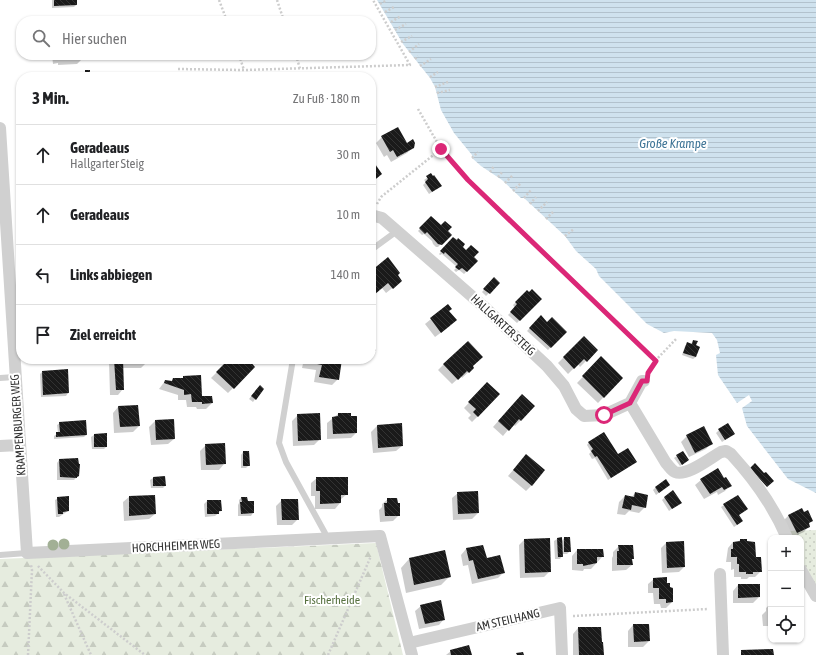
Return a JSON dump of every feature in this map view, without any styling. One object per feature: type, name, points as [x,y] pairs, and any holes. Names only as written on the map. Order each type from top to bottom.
[{"type":"street","name":"KRAMPENBURGER WEG","points":[[0,128],[16,309]]},
{"type":"street","name":"HALLGARTER STEIG","points":[[376,216],[382,218],[397,230],[483,306],[547,366],[564,386],[576,409],[584,416],[604,415],[630,403]]},
{"type":"street","name":"KRAMPENBURGER WEG","points":[[16,348],[15,377],[27,554]]},
{"type":"street","points":[[644,381],[642,381],[630,403],[666,463],[673,471],[680,473],[689,471],[720,452],[726,451],[731,454],[760,490],[777,517],[786,535]]},
{"type":"street","points":[[0,446],[20,445]]},
{"type":"street","points":[[380,536],[412,655]]},
{"type":"street","name":"HORCHHEIMER WEG","points":[[27,554],[380,536]]},
{"type":"street","points":[[802,571],[816,596]]},
{"type":"street","points":[[720,574],[723,655]]},
{"type":"street","name":"AM STEILHANG","points":[[409,643],[560,608],[562,655]]},
{"type":"lane","points":[[376,246],[397,230]]},
{"type":"lane","points":[[292,364],[279,443],[286,462],[325,533],[325,539]]},
{"type":"lane","points":[[0,378],[15,377]]},
{"type":"lane","points":[[0,555],[27,554]]},
{"type":"path","points":[[219,0],[225,16]]},
{"type":"path","points":[[277,0],[282,16]]},
{"type":"path","points":[[178,70],[300,69],[410,65],[372,0]]},
{"type":"path","points":[[380,4],[387,0]]},
{"type":"path","points":[[384,12],[394,7]]},
{"type":"path","points":[[391,22],[401,16]]},
{"type":"path","points":[[395,30],[406,24]]},
{"type":"path","points":[[401,42],[412,36]]},
{"type":"path","points":[[409,52],[419,44]]},
{"type":"path","points":[[415,59],[418,56]]},
{"type":"path","points":[[420,66],[431,59]]},
{"type":"path","points":[[241,60],[244,70]]},
{"type":"path","points":[[297,60],[300,69]]},
{"type":"path","points":[[430,77],[438,72]]},
{"type":"path","points":[[435,87],[448,82]]},
{"type":"path","points":[[437,93],[450,90]]},
{"type":"path","points":[[418,109],[441,149],[468,180],[656,361]]},
{"type":"path","points":[[376,206],[381,197],[441,149]]},
{"type":"path","points":[[472,158],[478,152]]},
{"type":"path","points":[[490,172],[494,166]]},
{"type":"path","points":[[498,177],[503,171]]},
{"type":"path","points":[[505,183],[513,174]]},
{"type":"path","points":[[513,191],[521,183]]},
{"type":"path","points":[[524,198],[532,190]]},
{"type":"path","points":[[530,204],[536,197]]},
{"type":"path","points":[[538,211],[547,202]]},
{"type":"path","points":[[546,219],[553,212]]},
{"type":"path","points":[[565,236],[574,229]]},
{"type":"path","points":[[644,381],[647,381],[648,373],[656,361],[677,338]]},
{"type":"path","points":[[328,655],[380,536]]},
{"type":"path","points":[[27,554],[64,593],[145,655]]},
{"type":"path","points":[[27,554],[32,570],[28,655]]},
{"type":"path","points":[[64,593],[91,655]]},
{"type":"path","points":[[578,616],[702,609]]},
{"type":"green space","points":[[816,530],[816,587],[804,565],[804,535],[791,535],[789,531]]},
{"type":"green space","name":"Fischerheide","points":[[376,543],[403,655],[0,655],[0,559]]},
{"type":"water","name":"Große Krampe","points":[[377,0],[816,0],[816,493],[788,479],[747,426],[742,408],[752,401],[749,395],[737,403],[718,375],[716,355],[720,353],[717,340],[712,333],[674,331],[664,333],[647,324],[599,276],[596,269],[576,251],[565,236],[524,198],[521,198],[502,180],[472,158],[472,155],[454,133],[441,110],[435,87],[430,78],[403,44]]},
{"type":"building","points":[[54,0],[77,0],[77,5],[54,6]]},
{"type":"building","points":[[398,127],[407,143],[413,139],[415,143],[414,148],[397,157],[393,150],[390,152],[381,136]]},
{"type":"building","points":[[376,165],[382,174],[376,179]]},
{"type":"building","points":[[431,173],[442,186],[432,192],[425,182],[428,179],[426,176]]},
{"type":"building","points":[[431,216],[441,225],[445,221],[452,227],[448,231],[452,235],[442,245],[438,244],[427,232],[425,234],[419,228]]},
{"type":"building","points":[[453,237],[457,240],[458,238],[465,244],[463,247],[466,250],[471,245],[479,252],[474,257],[478,261],[467,272],[462,268],[459,270],[455,267],[458,264],[445,252],[444,254],[440,251]]},
{"type":"building","points":[[388,257],[400,273],[398,275],[402,281],[393,289],[388,283],[376,293],[376,267]]},
{"type":"building","points":[[494,277],[500,283],[490,294],[483,289]]},
{"type":"building","points":[[532,289],[542,299],[520,321],[510,312],[517,304],[515,302],[527,290],[529,292]]},
{"type":"building","points":[[448,304],[452,309],[449,311],[457,320],[441,333],[430,318]]},
{"type":"building","points":[[541,315],[547,322],[552,317],[567,332],[551,348],[529,328]]},
{"type":"building","points":[[584,336],[598,350],[587,362],[584,359],[574,369],[563,357]]},
{"type":"building","points":[[693,340],[698,341],[696,345],[700,347],[696,357],[683,353],[687,342],[692,344]]},
{"type":"building","points":[[468,341],[483,357],[473,366],[474,368],[469,373],[467,371],[458,380],[443,364]]},
{"type":"building","points":[[601,356],[623,378],[604,398],[582,376]]},
{"type":"building","points":[[114,364],[123,364],[124,390],[116,390]]},
{"type":"building","points":[[224,364],[252,364],[255,367],[234,389],[216,372]]},
{"type":"building","points":[[317,364],[341,364],[339,380],[319,377],[322,365]]},
{"type":"building","points":[[68,369],[69,393],[43,395],[42,371]]},
{"type":"building","points":[[201,375],[202,396],[212,396],[213,403],[202,404],[202,402],[192,402],[191,394],[184,395],[184,390],[164,383],[165,380],[172,381],[173,378]]},
{"type":"building","points":[[487,382],[500,394],[478,417],[473,412],[476,409],[468,402]]},
{"type":"building","points":[[260,385],[264,389],[256,400],[251,396]]},
{"type":"building","points":[[522,394],[535,406],[521,421],[519,419],[509,431],[498,421]]},
{"type":"building","points":[[138,405],[140,426],[120,427],[118,406]]},
{"type":"building","points":[[320,413],[321,440],[298,441],[297,414]]},
{"type":"building","points":[[338,413],[351,413],[351,416],[357,416],[357,433],[333,434],[332,417],[338,416]]},
{"type":"building","points":[[174,419],[175,439],[156,440],[155,420]]},
{"type":"building","points":[[86,420],[87,435],[56,437],[56,432],[60,432],[59,422]]},
{"type":"building","points":[[402,423],[403,446],[378,448],[377,425]]},
{"type":"building","points":[[728,423],[735,434],[725,440],[718,429]]},
{"type":"building","points":[[704,426],[713,444],[695,453],[686,435]]},
{"type":"building","points":[[604,432],[618,454],[628,448],[637,462],[611,478],[597,456],[595,457],[591,451],[593,449],[588,442]]},
{"type":"building","points":[[107,433],[107,447],[94,447],[94,434]]},
{"type":"building","points":[[225,443],[226,464],[206,465],[205,444]]},
{"type":"building","points":[[243,451],[249,451],[250,466],[243,466]]},
{"type":"building","points":[[683,451],[689,460],[682,465],[676,455]]},
{"type":"building","points":[[526,454],[545,470],[532,486],[513,470]]},
{"type":"building","points":[[78,458],[80,464],[79,476],[77,478],[60,477],[59,459]]},
{"type":"building","points":[[755,463],[774,481],[767,487],[750,468]]},
{"type":"building","points":[[718,468],[724,478],[726,477],[732,486],[724,490],[722,487],[710,494],[700,479]]},
{"type":"building","points":[[165,476],[166,486],[153,486],[153,477]]},
{"type":"building","points":[[316,477],[348,477],[348,495],[341,495],[341,503],[320,504],[320,491],[316,491]]},
{"type":"building","points":[[666,479],[670,485],[659,493],[655,487]]},
{"type":"building","points":[[673,490],[682,503],[672,509],[664,497]]},
{"type":"building","points":[[478,491],[479,513],[458,514],[457,492]]},
{"type":"building","points":[[635,492],[648,495],[646,508],[632,505],[631,510],[622,508],[625,495],[634,497]]},
{"type":"building","points":[[155,495],[156,514],[129,516],[129,496]]},
{"type":"building","points":[[738,495],[748,509],[739,515],[743,521],[737,525],[723,504]]},
{"type":"building","points":[[69,496],[69,511],[63,512],[63,514],[58,514],[57,497]]},
{"type":"building","points":[[241,497],[247,497],[248,501],[254,501],[254,513],[241,514]]},
{"type":"building","points":[[387,498],[397,498],[398,503],[400,503],[400,516],[385,516],[384,503],[387,503]]},
{"type":"building","points":[[281,499],[298,499],[299,520],[282,520]]},
{"type":"building","points":[[207,500],[221,500],[222,511],[219,511],[219,514],[207,514]]},
{"type":"building","points":[[802,508],[804,512],[808,510],[813,521],[809,523],[810,527],[797,533],[788,515]]},
{"type":"building","points":[[562,537],[563,557],[558,557],[557,538]]},
{"type":"building","points":[[564,537],[570,537],[571,552],[564,552]]},
{"type":"building","points":[[550,538],[551,572],[525,573],[524,539]]},
{"type":"building","points":[[740,539],[747,539],[747,541],[755,542],[756,557],[761,557],[762,572],[746,574],[746,572],[739,572],[737,557],[731,557],[731,549],[733,549],[733,542],[740,541]]},
{"type":"building","points":[[684,541],[685,567],[667,568],[666,542]]},
{"type":"building","points":[[483,545],[487,558],[500,555],[505,573],[478,579],[473,560],[469,561],[466,548]]},
{"type":"building","points":[[618,545],[633,545],[633,565],[617,565],[617,551],[619,551]]},
{"type":"building","points":[[577,549],[603,549],[604,557],[597,557],[597,563],[583,566],[583,564],[577,564]]},
{"type":"building","points":[[445,550],[451,577],[414,585],[409,558]]},
{"type":"building","points":[[667,577],[667,583],[670,583],[670,587],[673,588],[673,602],[666,603],[666,599],[659,599],[659,588],[653,588],[653,578]]},
{"type":"building","points":[[738,584],[760,584],[760,597],[738,598]]},
{"type":"building","points":[[441,600],[445,620],[425,624],[420,605]]},
{"type":"building","points":[[633,624],[649,624],[650,641],[634,642]]},
{"type":"building","points":[[578,627],[601,627],[604,655],[579,655]]},
{"type":"building","points":[[469,645],[472,655],[451,655],[450,650]]},
{"type":"building","points":[[773,649],[774,655],[741,655],[741,650]]},
{"type":"building","points":[[523,652],[524,655],[517,655],[516,653]]},
{"type":"route","points":[[441,149],[468,180],[656,361],[648,373],[647,381],[642,381],[630,403],[615,408],[604,415]]}]
